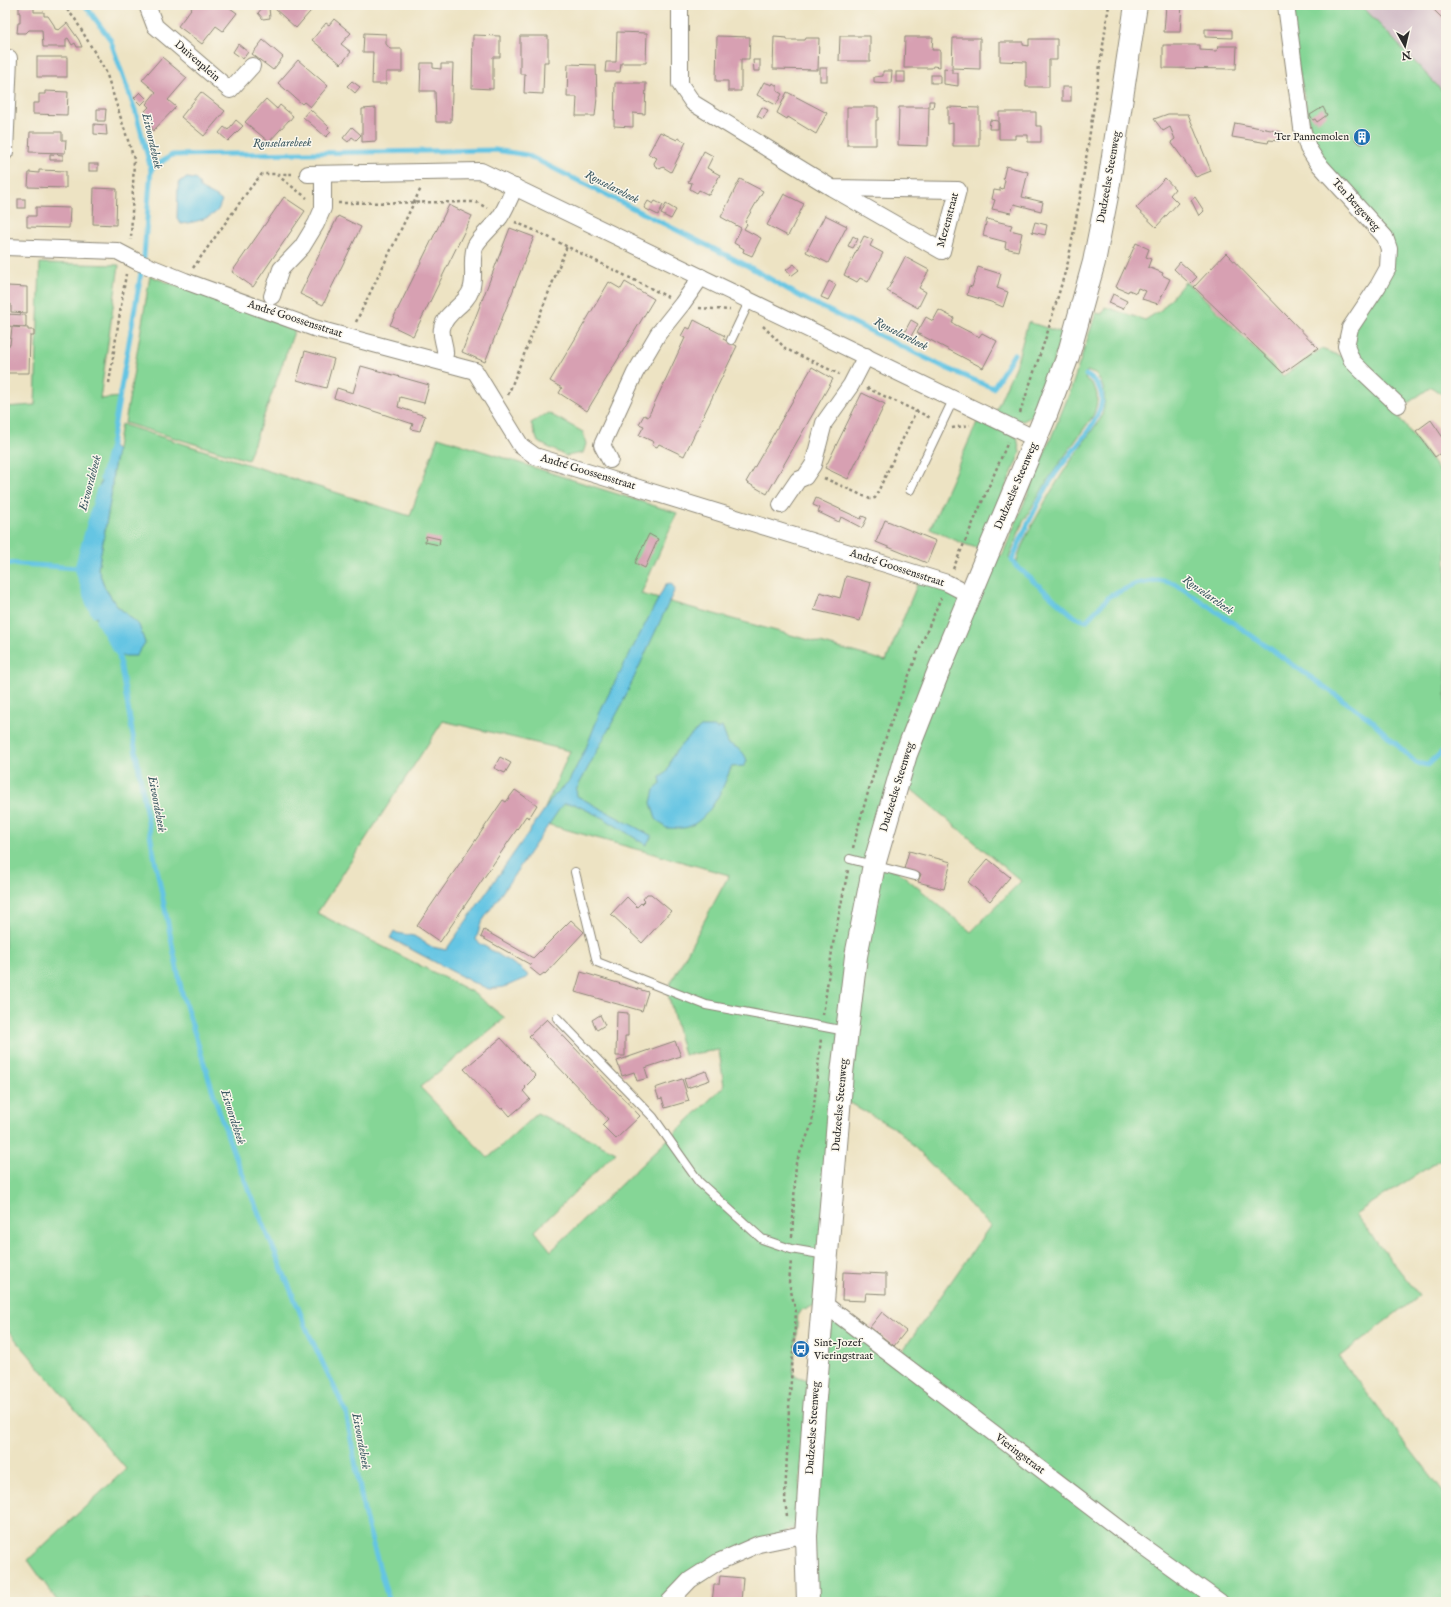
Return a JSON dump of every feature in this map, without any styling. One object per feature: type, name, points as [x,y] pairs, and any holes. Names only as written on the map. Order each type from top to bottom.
[{"type":"main road","name":"Dudzeelse Steenweg","points":[[808,1602],[806,1536],[814,1410],[842,1073],[856,956],[874,865],[906,754],[1036,438],[1068,356],[1094,262],[1107,196],[1136,5]]},
{"type":"street","name":"Duivenplein","points":[[147,5],[156,26],[230,90],[252,66]]},
{"type":"street","name":"Mezenstraat","points":[[680,5],[680,84],[693,103],[832,188],[942,251],[958,190],[832,188]]},
{"type":"street","name":"Ten Bergeweg","points":[[1286,5],[1302,128],[1308,148],[1317,162],[1385,237],[1389,249],[1388,268],[1350,328],[1346,346],[1352,361],[1398,405]]},
{"type":"street","points":[[5,152],[9,58]]},
{"type":"street","points":[[316,174],[481,171],[701,277],[747,305],[866,356],[1036,438]]},
{"type":"street","name":"André Goossensstraat","points":[[272,296],[281,269],[302,247],[316,224],[323,208],[316,174]]},
{"type":"street","points":[[445,354],[446,349],[443,343],[442,328],[451,312],[468,296],[472,289],[475,247],[500,216],[515,187]]},
{"type":"street","name":"André Goossensstraat","points":[[5,247],[117,251],[134,260],[185,281],[314,328],[475,371],[521,446],[535,456],[947,584],[970,596]]},
{"type":"street","name":"André Goossensstraat","points":[[610,460],[602,445],[635,373],[658,334],[701,277]]},
{"type":"street","points":[[781,504],[798,480],[805,477],[813,465],[824,423],[853,381],[866,356]]},
{"type":"street","name":"Vieringstraat","points":[[823,1303],[1131,1538],[1220,1602]]},
{"type":"street","points":[[669,1602],[690,1580],[718,1562],[759,1544],[798,1536],[806,1536]]},
{"type":"lane","points":[[732,340],[747,305]]},
{"type":"lane","points":[[910,490],[954,398]]},
{"type":"lane","points":[[850,859],[915,876]]},
{"type":"lane","points":[[575,872],[597,962],[706,1005],[847,1032]]},
{"type":"lane","points":[[557,1018],[653,1117],[699,1182],[762,1239],[791,1249],[827,1256]]},
{"type":"path","points":[[63,5],[75,19],[106,72],[134,159],[132,228],[134,260],[109,382]]},
{"type":"path","points":[[1108,12],[1109,5]]},
{"type":"path","points":[[348,337],[428,172]]},
{"type":"path","points":[[185,281],[251,186],[262,174],[316,174]]},
{"type":"path","points":[[277,175],[313,203],[476,202],[500,216],[567,246],[682,304],[696,308],[747,305],[756,319],[786,349],[953,429],[973,425]]},
{"type":"path","points":[[501,412],[567,246]]},
{"type":"path","points":[[810,470],[870,499],[876,498],[916,411]]},
{"type":"shaded area","points":[[1361,5],[1446,5],[1446,95]]},
{"type":"green space","points":[[1286,5],[1361,5],[1446,95],[1446,397],[1431,387],[1395,412],[1446,480],[1446,1156],[1355,1214],[1419,1295],[1339,1357],[1446,1496],[1446,1602],[808,1602],[822,1303],[801,1310],[798,1314],[793,1375],[808,1380],[797,1527],[759,1544],[669,1602],[58,1602],[28,1560],[126,1469],[5,1327],[5,407],[35,405],[40,263],[119,265],[100,399],[120,397],[111,445],[77,568],[89,605],[139,625],[116,605],[105,588],[98,569],[111,496],[113,472],[121,424],[410,516],[438,437],[677,513],[641,594],[886,661],[921,575],[970,595],[989,551],[1002,556],[1070,392],[1096,313],[1102,314],[1105,307],[1145,320],[1161,310],[1185,282],[1197,291],[1283,376],[1321,349],[1352,360],[1346,346],[1389,249],[1317,162]],"holes":[[[1087,371],[1095,374],[1102,384],[1104,406],[1101,418],[1068,465],[1046,500],[1025,539],[1016,565],[1009,558],[1022,524],[1049,478],[1093,416],[1097,400],[1096,390],[1090,382],[1085,379]],[[443,721],[570,751],[539,822],[729,875],[667,990],[684,1055],[719,1050],[724,1086],[551,1251],[535,1231],[616,1152],[537,1113],[488,1158],[420,1087],[505,1018],[472,992],[317,913]],[[899,779],[1021,881],[971,932],[898,871],[874,865]],[[840,1097],[899,1131],[990,1226],[897,1359],[823,1303]]]},
{"type":"green space","points":[[150,276],[295,329],[248,460],[125,423]]},
{"type":"green space","points":[[1028,322],[1063,333],[1036,414],[1023,421],[1014,419],[996,410],[1017,362]]},
{"type":"green space","points":[[548,413],[583,432],[586,444],[583,453],[566,456],[538,442],[531,423]]},
{"type":"green space","points":[[979,418],[1017,437],[1020,453],[980,549],[964,544],[930,529]]},
{"type":"water","points":[[187,178],[195,179],[199,183],[200,188],[222,201],[218,210],[211,216],[195,222],[181,224],[177,218],[178,187],[180,181]]},
{"type":"water","points":[[111,445],[117,451],[111,496],[98,569],[105,588],[116,605],[139,625],[145,643],[136,656],[119,656],[89,605],[77,568]]},
{"type":"water","points":[[671,583],[675,589],[620,708],[576,790],[577,796],[652,836],[646,845],[605,819],[574,804],[563,804],[481,923],[476,940],[520,968],[529,976],[504,987],[489,989],[472,982],[390,938],[394,931],[397,933],[414,936],[432,947],[446,950],[554,796],[569,781],[586,748],[602,707],[666,584]]},
{"type":"water","points":[[701,727],[714,727],[717,729],[722,727],[728,743],[742,752],[747,761],[744,766],[731,767],[715,802],[696,823],[688,827],[666,828],[656,819],[651,803],[654,790],[661,784],[660,777],[668,770],[674,754],[687,739]]},
{"type":"building","points":[[194,5],[226,5],[237,13],[223,31],[216,26],[202,44],[178,26]]},
{"type":"building","points":[[276,5],[316,5],[296,28],[274,8]]},
{"type":"building","points":[[1166,5],[1182,5],[1180,32],[1164,32]]},
{"type":"building","points":[[1439,5],[1446,5],[1446,22],[1434,10]]},
{"type":"building","points":[[19,6],[34,6],[34,12],[44,12],[44,16],[48,16],[55,29],[59,30],[67,23],[82,47],[77,47],[75,43],[72,45],[68,38],[66,39],[66,47],[43,47],[42,30],[29,30],[26,33],[17,33],[18,23],[20,23]]},
{"type":"building","points":[[263,7],[269,7],[270,18],[263,19],[258,13]]},
{"type":"building","points":[[334,19],[351,33],[341,44],[351,52],[341,64],[312,40],[326,23],[329,25]]},
{"type":"building","points":[[1205,29],[1232,30],[1232,38],[1205,37]]},
{"type":"building","points":[[617,32],[647,33],[646,63],[621,63],[620,72],[605,72],[606,62],[616,62]]},
{"type":"building","points":[[364,33],[386,34],[386,44],[390,49],[402,49],[402,72],[386,72],[386,84],[372,84],[373,52],[363,52]]},
{"type":"building","points":[[473,35],[500,36],[500,57],[493,57],[493,89],[472,88]]},
{"type":"building","points":[[520,36],[548,36],[548,62],[544,62],[543,94],[524,93],[525,74],[520,74]]},
{"type":"building","points":[[717,36],[750,37],[749,59],[741,59],[741,91],[728,91],[728,81],[716,81]]},
{"type":"building","points":[[840,36],[870,36],[870,61],[839,61]]},
{"type":"building","points":[[774,37],[787,38],[787,40],[819,38],[818,70],[773,69]]},
{"type":"building","points":[[905,37],[933,37],[932,50],[940,50],[940,67],[904,68]]},
{"type":"building","points":[[953,38],[980,38],[980,69],[952,68]]},
{"type":"building","points":[[1029,39],[1057,39],[1057,60],[1049,60],[1049,87],[1026,87],[1026,62],[1000,61],[1000,42],[1023,42],[1023,45],[1029,46]]},
{"type":"building","points":[[263,40],[283,57],[273,70],[252,54]]},
{"type":"building","points":[[238,44],[248,52],[243,59],[233,52]]},
{"type":"building","points":[[1163,45],[1200,45],[1200,50],[1217,51],[1218,46],[1237,46],[1236,69],[1163,68]]},
{"type":"building","points":[[37,57],[67,57],[67,77],[37,77]]},
{"type":"building","points":[[162,57],[187,78],[168,100],[176,107],[153,131],[145,111],[149,107],[146,104],[156,92],[142,80]]},
{"type":"building","points":[[298,60],[328,86],[310,107],[304,102],[302,104],[278,83]]},
{"type":"building","points":[[753,60],[760,60],[760,71],[754,71]]},
{"type":"building","points":[[421,63],[433,63],[433,68],[441,69],[441,64],[453,64],[451,122],[436,122],[435,91],[420,91]]},
{"type":"building","points":[[568,64],[596,65],[597,98],[595,116],[576,116],[577,97],[567,97]]},
{"type":"building","points":[[820,68],[827,68],[827,81],[820,81]]},
{"type":"building","points":[[944,68],[952,69],[952,73],[958,73],[958,86],[944,84]]},
{"type":"building","points":[[883,71],[892,71],[891,83],[874,82],[874,77],[883,76]]},
{"type":"building","points":[[896,72],[905,72],[905,82],[896,82]]},
{"type":"building","points":[[931,75],[940,75],[940,83],[931,83]]},
{"type":"building","points":[[352,81],[360,87],[355,93],[347,86]]},
{"type":"building","points":[[764,82],[772,85],[773,83],[777,86],[777,91],[782,94],[776,105],[757,95]]},
{"type":"building","points":[[615,83],[646,83],[645,114],[633,113],[633,127],[614,126]]},
{"type":"building","points":[[1062,87],[1071,87],[1071,101],[1062,101]]},
{"type":"building","points":[[45,91],[68,92],[67,115],[33,114],[33,103],[39,103],[39,94],[45,94]]},
{"type":"building","points":[[140,92],[147,99],[141,105],[134,98]]},
{"type":"building","points":[[201,92],[225,111],[204,136],[181,117]]},
{"type":"building","points":[[787,92],[827,113],[816,134],[788,117],[787,119],[777,113]]},
{"type":"building","points":[[266,99],[277,109],[280,105],[293,116],[269,142],[245,122]]},
{"type":"building","points":[[929,101],[934,101],[933,108],[929,108],[928,146],[898,145],[899,107],[929,107]]},
{"type":"building","points":[[762,107],[768,110],[763,119],[757,116]]},
{"type":"building","points":[[847,107],[878,107],[878,120],[876,120],[876,145],[847,145]]},
{"type":"building","points":[[948,107],[979,108],[979,146],[953,146],[953,123],[948,124]]},
{"type":"building","points":[[1323,107],[1327,115],[1317,122],[1315,119],[1313,120],[1310,115]]},
{"type":"building","points":[[376,108],[376,141],[362,142],[362,109]]},
{"type":"building","points":[[97,109],[106,109],[105,121],[97,121]]},
{"type":"building","points":[[310,109],[329,127],[327,129],[331,132],[326,137],[303,117]]},
{"type":"building","points":[[999,112],[1036,112],[1036,126],[1041,126],[1041,142],[1028,142],[1028,135],[1015,135],[1015,139],[999,139]]},
{"type":"building","points":[[1168,114],[1188,114],[1211,171],[1196,177],[1171,142],[1175,139],[1170,127],[1163,131],[1154,119]]},
{"type":"building","points":[[236,120],[243,126],[228,141],[219,133],[224,127],[228,130]]},
{"type":"building","points":[[990,120],[998,121],[998,129],[989,129]]},
{"type":"building","points":[[1235,123],[1281,132],[1279,141],[1269,140],[1268,143],[1232,137]]},
{"type":"building","points":[[94,124],[106,125],[107,135],[94,134]]},
{"type":"building","points":[[352,127],[361,135],[356,140],[352,137],[348,142],[343,138]]},
{"type":"building","name":"Ter Pannemolen","points":[[1362,130],[1367,132],[1369,137],[1367,142],[1362,144],[1357,142],[1355,137],[1357,132]]},
{"type":"building","points":[[30,132],[62,132],[62,140],[66,140],[65,153],[29,152]]},
{"type":"building","points":[[660,132],[677,140],[678,138],[686,142],[671,172],[663,167],[660,169],[655,166],[654,163],[657,158],[648,154]]},
{"type":"building","points":[[704,151],[713,156],[707,168],[720,175],[709,195],[699,190],[697,193],[690,189],[692,183],[688,182]]},
{"type":"building","points":[[50,154],[63,155],[63,160],[50,160]]},
{"type":"building","points":[[89,164],[98,164],[98,171],[89,171]]},
{"type":"building","points":[[1006,166],[1028,172],[1022,197],[1043,202],[1041,211],[1014,204],[1011,213],[992,209],[995,200],[992,199],[994,190],[1000,191],[1000,188],[1003,189],[1005,180],[1003,179]]},
{"type":"building","points":[[39,170],[66,171],[66,188],[28,187],[29,172],[39,173]]},
{"type":"building","points":[[1165,178],[1175,189],[1170,195],[1178,203],[1156,227],[1136,208]]},
{"type":"building","points":[[740,179],[763,191],[745,222],[747,224],[744,229],[761,238],[752,256],[743,252],[744,249],[734,243],[741,228],[721,217]]},
{"type":"building","points":[[94,188],[117,189],[116,225],[93,224]]},
{"type":"building","points":[[784,194],[804,204],[788,236],[767,225]]},
{"type":"building","points":[[284,197],[305,211],[253,287],[232,272]]},
{"type":"building","points":[[1195,197],[1204,211],[1199,216],[1191,200]]},
{"type":"building","points":[[18,199],[25,199],[25,208],[18,208]]},
{"type":"building","points":[[648,201],[653,204],[655,201],[663,205],[658,215],[644,208]]},
{"type":"building","points":[[666,204],[676,210],[671,219],[661,214]]},
{"type":"building","points":[[449,205],[472,216],[413,336],[390,325]]},
{"type":"building","points":[[36,207],[70,208],[69,228],[27,227],[27,216],[36,216]]},
{"type":"building","points":[[825,215],[847,226],[828,263],[806,252]]},
{"type":"building","points":[[338,216],[361,227],[323,305],[300,294]]},
{"type":"building","points":[[987,219],[1012,225],[1010,230],[1022,233],[1018,251],[1005,248],[1006,242],[983,236]]},
{"type":"building","points":[[1035,222],[1047,225],[1045,235],[1032,232]]},
{"type":"building","points":[[510,228],[534,237],[485,362],[462,352]]},
{"type":"building","points":[[853,236],[858,239],[853,248],[848,246]]},
{"type":"building","points":[[864,236],[873,240],[870,246],[883,253],[868,282],[860,278],[857,282],[844,275]]},
{"type":"building","points":[[1136,243],[1149,249],[1146,257],[1151,259],[1148,267],[1163,273],[1162,275],[1170,279],[1158,304],[1142,299],[1146,291],[1138,288],[1136,293],[1129,290],[1128,292],[1116,287]]},
{"type":"building","points":[[1226,253],[1318,348],[1283,373],[1194,287]]},
{"type":"building","points":[[905,257],[929,270],[919,288],[926,292],[918,308],[887,291]]},
{"type":"building","points":[[1180,262],[1197,277],[1190,284],[1174,269]]},
{"type":"building","points":[[794,264],[799,270],[791,276],[786,270]]},
{"type":"building","points":[[978,267],[1001,274],[997,288],[1008,292],[1003,307],[967,295],[969,286],[972,287]]},
{"type":"building","points":[[829,281],[836,285],[828,300],[821,297]]},
{"type":"building","points":[[609,282],[621,289],[625,282],[654,299],[587,411],[559,393],[562,388],[550,381]]},
{"type":"building","points":[[7,286],[27,287],[27,313],[11,312],[11,304],[7,303]]},
{"type":"building","points":[[1113,294],[1127,301],[1123,309],[1109,303]]},
{"type":"building","points":[[939,310],[954,318],[952,323],[979,337],[982,333],[997,341],[983,368],[917,333],[926,317],[933,321]]},
{"type":"building","points":[[6,314],[26,315],[26,327],[6,326]]},
{"type":"building","points":[[694,320],[725,336],[723,339],[737,346],[684,456],[659,444],[657,447],[652,445],[654,442],[639,435],[644,426],[639,424],[644,415],[648,417],[685,338],[681,336],[686,327],[690,329]]},
{"type":"building","points":[[911,320],[918,324],[910,338],[903,335]]},
{"type":"building","points":[[12,327],[34,330],[34,336],[30,336],[29,373],[5,373],[5,345],[10,345]]},
{"type":"building","points":[[305,351],[334,359],[326,388],[297,380]]},
{"type":"building","points":[[361,366],[429,385],[424,403],[400,397],[398,407],[425,416],[420,431],[411,429],[413,424],[334,398],[337,388],[353,393]]},
{"type":"building","points":[[812,367],[833,379],[767,494],[746,482]]},
{"type":"building","points":[[862,393],[885,404],[848,479],[825,468]]},
{"type":"building","points":[[1431,420],[1446,442],[1446,449],[1435,457],[1416,431]]},
{"type":"building","points":[[816,498],[861,519],[862,516],[867,518],[862,528],[841,517],[839,522],[818,512],[820,508],[813,505]]},
{"type":"building","points":[[885,520],[936,541],[927,563],[876,542]]},
{"type":"building","points":[[649,534],[658,539],[645,568],[635,563]]},
{"type":"building","points":[[426,536],[440,539],[439,545],[425,542]]},
{"type":"building","points":[[846,576],[871,583],[860,621],[814,610],[820,592],[840,598]]},
{"type":"building","points":[[500,757],[511,763],[505,773],[494,768]]},
{"type":"building","points":[[515,790],[537,805],[529,818],[526,816],[440,942],[417,926],[503,800],[506,802]]},
{"type":"building","points":[[909,851],[951,862],[944,889],[918,882],[921,874],[904,869]]},
{"type":"building","points":[[988,859],[1010,877],[990,901],[968,882]]},
{"type":"building","points":[[647,894],[651,894],[671,911],[642,943],[611,914],[627,897],[637,907],[645,901],[643,899]]},
{"type":"building","points":[[571,920],[584,932],[545,974],[544,973],[540,976],[529,967],[531,965],[481,937],[484,930],[533,958]]},
{"type":"building","points":[[581,972],[648,992],[642,1011],[575,992]]},
{"type":"building","points":[[617,1012],[628,1013],[628,1036],[625,1036],[625,1056],[616,1056]]},
{"type":"building","points":[[600,1015],[605,1025],[597,1030],[592,1020]]},
{"type":"building","points":[[547,1019],[640,1116],[616,1139],[602,1125],[608,1119],[529,1036]]},
{"type":"building","points":[[501,1038],[536,1076],[523,1091],[530,1099],[510,1116],[503,1108],[501,1109],[464,1069]]},
{"type":"building","points":[[675,1041],[681,1056],[645,1068],[648,1078],[637,1081],[634,1072],[622,1076],[617,1061]]},
{"type":"building","points":[[706,1071],[710,1080],[687,1088],[684,1079]]},
{"type":"building","points":[[682,1079],[689,1101],[665,1108],[662,1098],[659,1099],[655,1088]]},
{"type":"building","points":[[843,1272],[886,1274],[886,1294],[866,1293],[865,1301],[842,1300]]},
{"type":"building","points":[[882,1312],[906,1331],[894,1346],[870,1327]]},
{"type":"building","points":[[720,1576],[743,1578],[741,1602],[712,1602],[714,1585],[719,1585]]},
{"type":"waterway","name":"Eivoordebeek","points":[[85,5],[110,39],[136,113],[151,169],[144,256],[111,445],[102,479]]},
{"type":"waterway","name":"Ronselarebeek","points":[[151,169],[172,155],[495,150],[527,155],[748,266],[801,297],[948,369],[993,388],[1014,354]]},
{"type":"waterway","name":"Ronselarebeek","points":[[1086,375],[1094,380],[1101,391],[1102,400],[1098,414],[1087,433],[1053,477],[1042,497],[1012,560],[1016,566],[1075,617],[1086,621],[1110,596],[1136,584],[1157,580],[1174,583],[1370,719],[1416,763],[1428,765],[1446,748]]},
{"type":"waterway","name":"Eivoordebeek","points":[[94,614],[89,605],[77,568],[99,489]]},
{"type":"waterway","points":[[5,563],[77,568]]},
{"type":"waterway","name":"Eivoordebeek","points":[[98,621],[119,656],[152,845],[182,993],[234,1154],[309,1334],[346,1412],[365,1516],[389,1602]]},
{"type":"place","name":"Ter Pannemolen","points":[[1362,137]]},
{"type":"place","name":"Sint-Jozef Vieringstraat","points":[[801,1349]]}]
